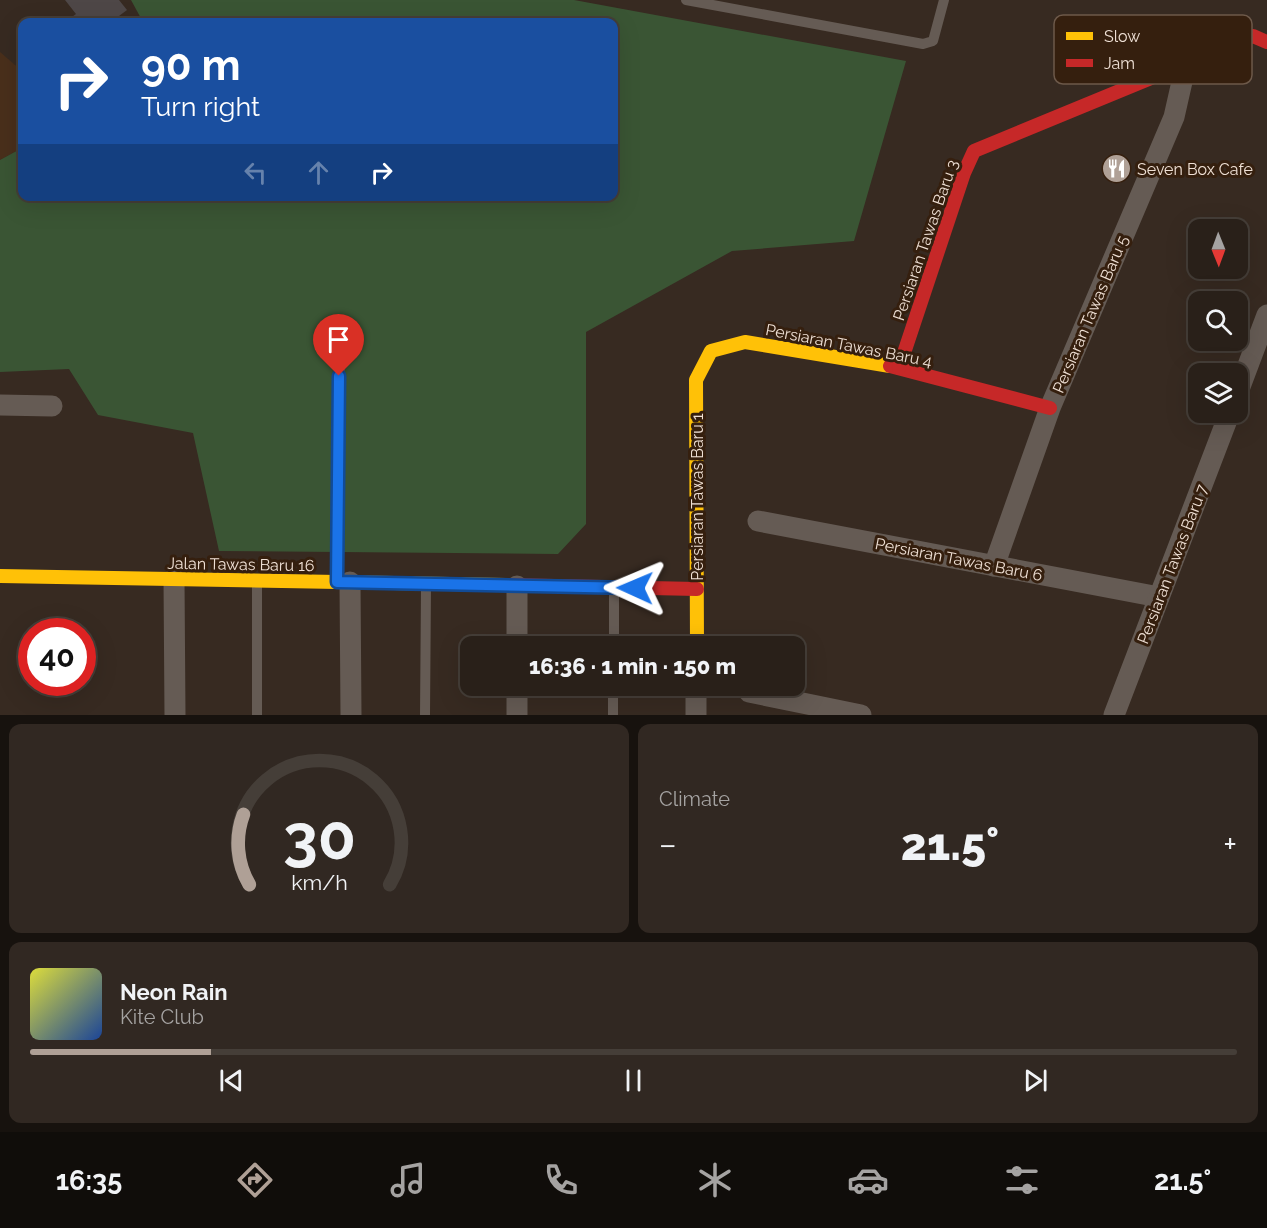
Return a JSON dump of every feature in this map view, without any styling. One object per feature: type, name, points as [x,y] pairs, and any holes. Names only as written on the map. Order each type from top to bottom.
[{"type":"street","name":"Persiaran Tawas Baru 3","points":[[1252,36],[1267,42]]},
{"type":"street","name":"Persiaran Tawas Baru 3","points":[[899,368],[974,151],[1076,106],[1134,84]]},
{"type":"street","name":"Persiaran Tawas Baru 5","points":[[994,566],[1050,408],[1174,117],[1181,84]]},
{"type":"street","points":[[1248,377],[1259,360],[1267,315]]},
{"type":"street","name":"Persiaran Tawas Baru 4","points":[[711,351],[745,342],[899,368],[1050,408]]},
{"type":"street","name":"Persiaran Tawas Baru 1","points":[[696,636],[696,380],[711,351]]},
{"type":"street","points":[[0,405],[52,406]]},
{"type":"street","name":"Persiaran Tawas Baru 7","points":[[1114,715],[1226,423]]},
{"type":"street","name":"Persiaran Tawas Baru 6","points":[[758,521],[1159,597]]},
{"type":"street","name":"Jalan Tawas Baru 16","points":[[0,576],[697,589]]},
{"type":"street","points":[[174,579],[175,715]]},
{"type":"street","points":[[344,582],[351,715]]},
{"type":"street","points":[[517,586],[517,636]]},
{"type":"street","points":[[517,696],[517,715]]},
{"type":"street","points":[[696,696],[696,715]]},
{"type":"street","points":[[768,696],[861,715]]},
{"type":"lane","points":[[686,0],[923,44],[933,41],[944,0]]},
{"type":"lane","points":[[340,353],[344,582]]},
{"type":"lane","points":[[257,581],[257,715]]},
{"type":"lane","points":[[425,715],[426,584]]},
{"type":"lane","points":[[614,587],[614,636]]},
{"type":"lane","points":[[613,715],[614,696]]},
{"type":"shaded area","points":[[0,52],[18,68],[18,150],[0,160]]},
{"type":"green space","points":[[131,0],[574,0],[906,61],[854,241],[732,251],[586,332],[586,524],[558,554],[219,551],[193,433],[98,415],[69,369],[0,372],[0,160],[18,150],[18,201],[618,201],[618,18],[141,18]]},
{"type":"building","points":[[65,0],[119,0],[127,10],[116,18],[70,18],[76,14]]},
{"type":"traffic: slow","points":[[697,636],[696,380],[711,351],[745,342],[890,366]]},
{"type":"traffic: slow","points":[[0,576],[506,585]]},
{"type":"traffic: jam","points":[[1252,36],[1267,42]]},
{"type":"traffic: jam","points":[[899,368],[964,173],[974,151],[1137,84]]},
{"type":"traffic: jam","points":[[890,366],[1050,408]]},
{"type":"traffic: jam","points":[[506,585],[697,589]]},
{"type":"place","name":"Seven Box Cafe","points":[[1116,169]]},
{"type":"route","points":[[339,376],[337,582],[635,588]]}]
